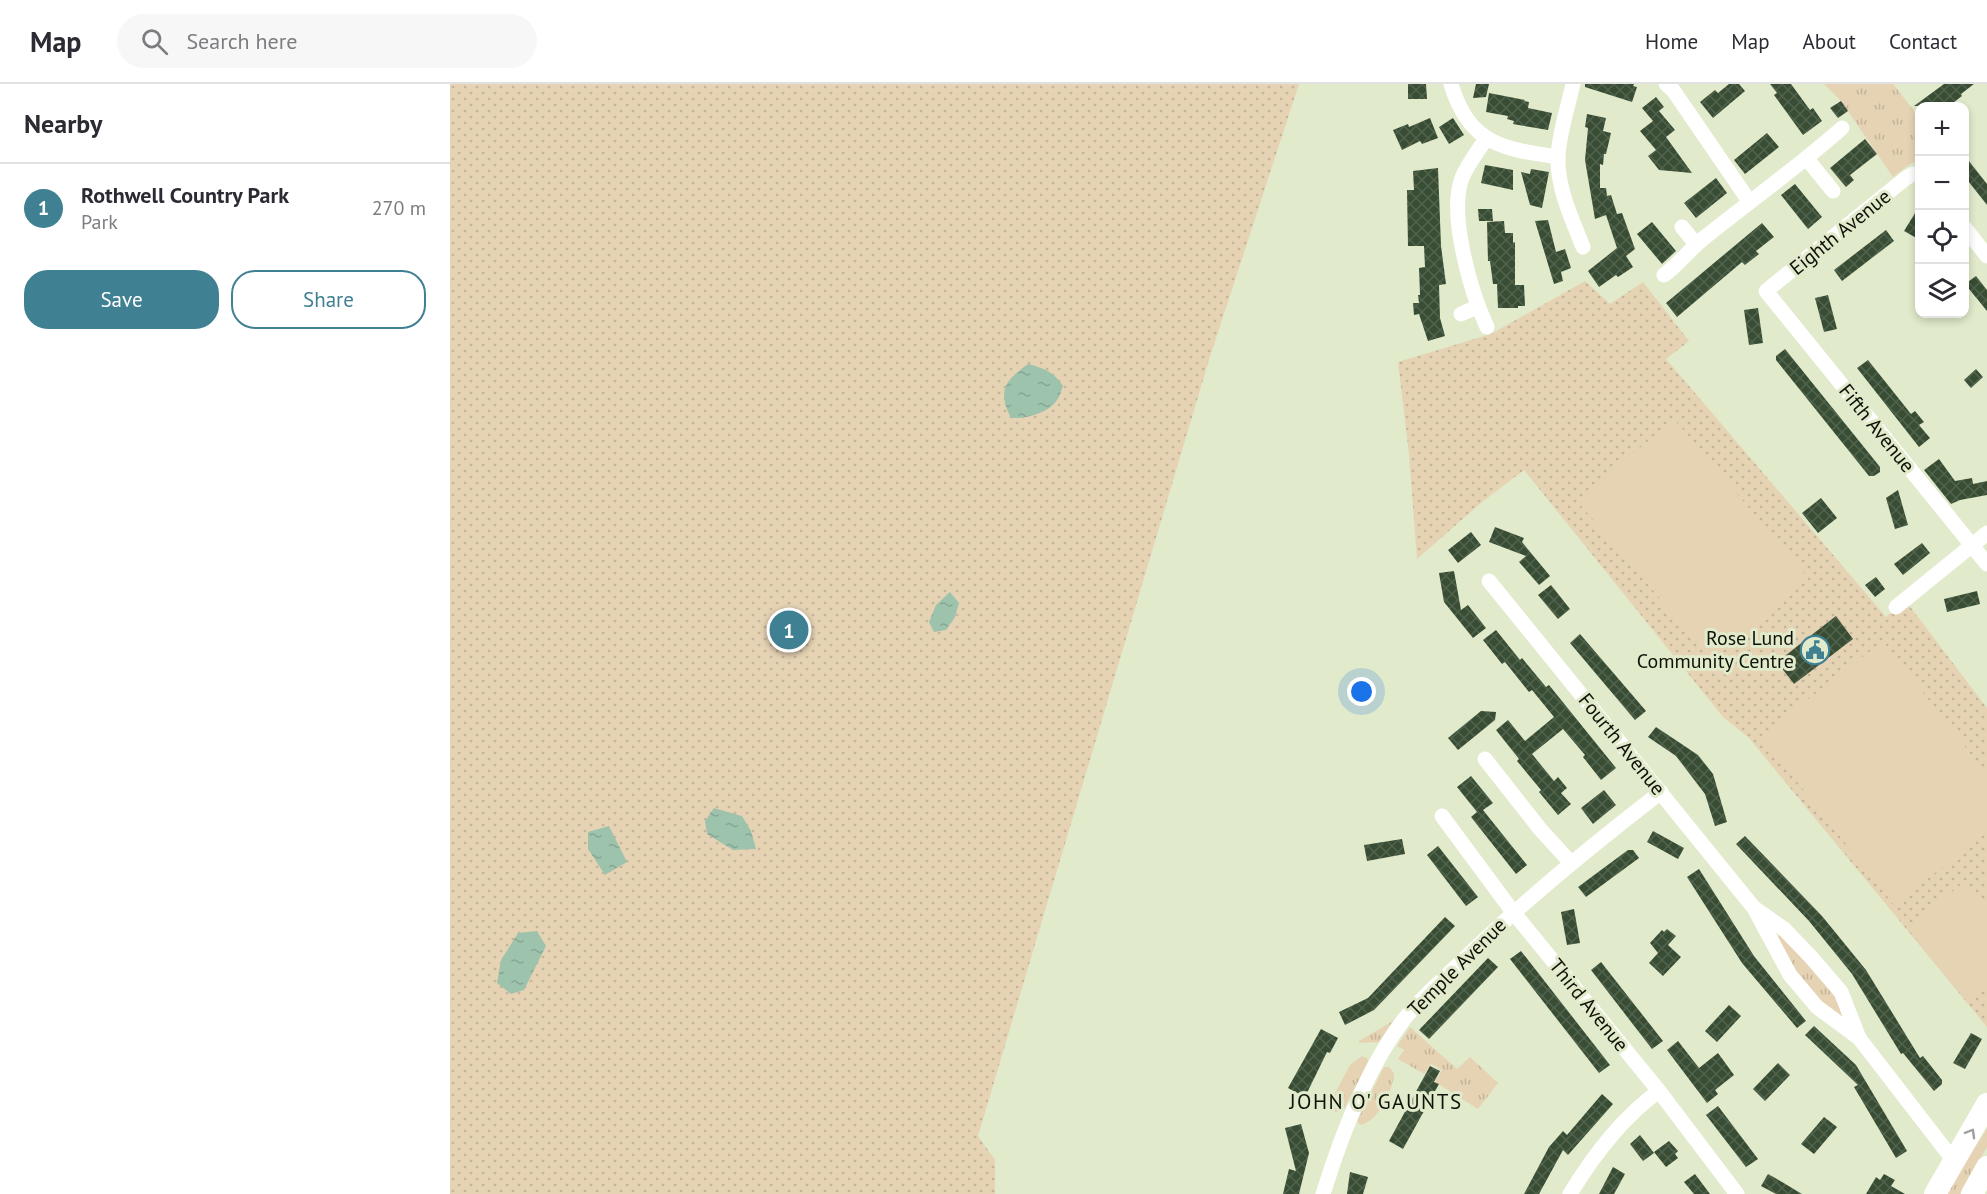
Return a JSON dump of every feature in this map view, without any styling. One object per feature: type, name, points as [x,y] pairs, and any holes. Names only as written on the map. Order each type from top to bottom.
[{"type":"main road","points":[[1935,1194],[1987,1104]]},
{"type":"main road","points":[[1972,1194],[1987,1167]]},
{"type":"street","points":[[1451,84],[1457,102],[1468,121],[1486,139],[1511,148],[1558,157]]},
{"type":"street","points":[[1573,84],[1558,157],[1560,178],[1568,209],[1582,247]]},
{"type":"street","points":[[1673,86],[1749,201]]},
{"type":"street","points":[[1664,275],[1696,244],[1749,201],[1807,159],[1842,128]]},
{"type":"street","points":[[1486,139],[1461,179],[1457,208],[1465,265],[1477,307],[1486,327]]},
{"type":"street","points":[[1807,159],[1833,191]]},
{"type":"street","name":"Eighth Avenue","points":[[1766,291],[1915,175]]},
{"type":"street","points":[[1682,226],[1696,244]]},
{"type":"street","points":[[1969,232],[1987,256]]},
{"type":"street","name":"Fifth Avenue","points":[[1766,291],[1987,564]]},
{"type":"street","points":[[1461,314],[1477,307]]},
{"type":"street","points":[[1896,607],[1987,533]]},
{"type":"street","name":"Fourth Avenue","points":[[1489,581],[1754,908],[1790,975],[1817,1007],[1859,1038],[1954,1161]]},
{"type":"street","points":[[1485,759],[1540,829],[1571,863]]},
{"type":"street","name":"Temple Avenue","points":[[1323,1194],[1346,1126],[1386,1046],[1406,1017],[1513,912],[1661,792]]},
{"type":"street","name":"Third Avenue","points":[[1442,816],[1513,912],[1659,1091],[1737,1194]]},
{"type":"street","name":"Fourth Avenue","points":[[1754,908],[1784,929],[1841,992],[1859,1038]]},
{"type":"street","points":[[1570,1194],[1584,1170],[1614,1133],[1659,1091]]},
{"type":"green space","points":[[450,84],[1299,84],[1209,360],[978,1136],[995,1160],[995,1194],[450,1194]]},
{"type":"green space","points":[[1824,84],[1893,84],[1915,112],[1915,162],[1893,177],[1841,101]]},
{"type":"green space","points":[[1585,281],[1610,304],[1643,282],[1689,341],[1666,359],[1886,617],[1905,600],[1987,708],[1987,1027],[1749,738],[1723,717],[1524,470],[1482,502],[1417,559],[1409,454],[1398,362],[1491,334]]},
{"type":"green space","points":[[1674,419],[1808,578],[1712,660],[1577,501]]},
{"type":"green space","points":[[1883,641],[1987,775],[1987,832],[1894,905],[1761,736]]},
{"type":"green space","points":[[1964,882],[1987,911],[1987,987],[1968,1003],[1907,928]]},
{"type":"green space","points":[[1780,935],[1838,996],[1844,1018],[1820,1001],[1792,968],[1777,938]]},
{"type":"green space","points":[[1393,1021],[1379,1042],[1359,1043],[1359,1041]]},
{"type":"green space","points":[[1410,1027],[1457,1069],[1470,1057],[1498,1083],[1478,1109],[1435,1082],[1442,1070],[1431,1064],[1424,1074],[1398,1059],[1404,1050],[1397,1046]]},
{"type":"green space","points":[[1362,1056],[1368,1059],[1367,1065],[1343,1111],[1335,1112],[1333,1097],[1350,1065]]},
{"type":"green space","points":[[1384,1067],[1389,1067],[1394,1073],[1388,1096],[1378,1112],[1366,1123],[1360,1125],[1357,1121]]},
{"type":"green space","points":[[1987,1129],[1987,1147],[1960,1194],[1944,1194]]},
{"type":"water","points":[[1028,364],[1048,371],[1063,386],[1058,399],[1043,412],[1011,418],[1004,393],[1009,381]]},
{"type":"water","points":[[950,592],[959,603],[955,617],[946,630],[934,632],[929,622],[936,605]]},
{"type":"water","points":[[714,808],[742,816],[751,831],[756,849],[733,850],[707,834],[705,821]]},
{"type":"water","points":[[609,826],[627,862],[605,875],[588,849],[588,832]]},
{"type":"water","points":[[537,931],[546,946],[524,990],[511,994],[497,983],[501,960],[518,933]]},
{"type":"building","points":[[1408,84],[1426,84],[1427,99],[1408,99]]},
{"type":"building","points":[[1476,84],[1489,84],[1486,97],[1473,98]]},
{"type":"building","points":[[1585,84],[1634,84],[1633,86],[1637,87],[1632,102],[1585,87]]},
{"type":"building","points":[[1729,84],[1739,84],[1745,91],[1713,118],[1700,102],[1715,90],[1718,93]]},
{"type":"building","points":[[1770,84],[1791,84],[1810,110],[1813,108],[1822,121],[1803,135],[1774,95],[1777,93]]},
{"type":"building","points":[[1944,84],[1974,84],[1954,102],[1919,102]]},
{"type":"building","points":[[1489,93],[1525,100],[1529,102],[1528,108],[1552,113],[1548,130],[1513,124],[1514,121],[1507,119],[1508,116],[1486,112]]},
{"type":"building","points":[[1656,97],[1664,107],[1659,111],[1675,130],[1666,137],[1692,173],[1659,170],[1648,156],[1656,150],[1640,131],[1653,121],[1642,108]]},
{"type":"building","points":[[1841,101],[1848,111],[1838,118],[1830,108]]},
{"type":"building","points":[[1587,114],[1606,118],[1603,131],[1611,133],[1603,165],[1600,164],[1600,188],[1606,188],[1607,196],[1611,195],[1617,214],[1622,213],[1635,249],[1626,256],[1633,267],[1599,287],[1588,271],[1617,248],[1606,215],[1595,219],[1585,160]]},
{"type":"building","points":[[1430,118],[1438,138],[1422,144],[1420,141],[1402,150],[1393,130],[1408,124],[1409,127]]},
{"type":"building","points":[[1453,118],[1464,135],[1449,144],[1439,127]]},
{"type":"building","points":[[1767,133],[1779,147],[1745,174],[1734,160]]},
{"type":"building","points":[[1865,139],[1877,154],[1850,175],[1854,180],[1846,187],[1830,168]]},
{"type":"building","points":[[1969,161],[1987,184],[1987,205],[1969,182]]},
{"type":"building","points":[[1485,165],[1513,170],[1513,190],[1481,183]]},
{"type":"building","points":[[1438,168],[1441,246],[1446,284],[1439,285],[1440,318],[1445,336],[1428,341],[1419,314],[1414,315],[1413,303],[1419,303],[1418,295],[1420,295],[1419,268],[1425,267],[1424,246],[1408,246],[1407,190],[1414,190],[1413,171]]},
{"type":"building","points":[[1531,169],[1549,172],[1542,208],[1530,205],[1521,172],[1530,174]]},
{"type":"building","points":[[1716,178],[1727,193],[1696,218],[1684,203]]},
{"type":"building","points":[[1795,184],[1822,217],[1808,229],[1781,195]]},
{"type":"building","points":[[1478,209],[1492,209],[1493,221],[1479,221]]},
{"type":"building","points":[[1915,213],[1915,237],[1904,231]]},
{"type":"building","points":[[1548,220],[1556,252],[1565,249],[1571,268],[1561,272],[1563,281],[1554,284],[1535,221]]},
{"type":"building","points":[[1504,221],[1505,233],[1513,233],[1513,243],[1515,242],[1515,285],[1524,285],[1525,306],[1518,306],[1518,308],[1498,308],[1497,284],[1493,284],[1490,261],[1488,261],[1487,222]]},
{"type":"building","points":[[1652,222],[1676,251],[1662,264],[1637,234]]},
{"type":"building","points":[[1762,223],[1774,237],[1756,251],[1759,254],[1745,265],[1742,262],[1677,317],[1666,303]]},
{"type":"building","points":[[1886,230],[1894,241],[1842,281],[1834,270]]},
{"type":"building","points":[[1976,276],[1987,290],[1987,311],[1969,289],[1969,281]]},
{"type":"building","points":[[1828,295],[1837,329],[1824,332],[1815,298]]},
{"type":"building","points":[[1758,308],[1763,343],[1749,345],[1744,310]]},
{"type":"building","points":[[1785,349],[1880,467],[1880,472],[1869,476],[1776,360],[1776,356]]},
{"type":"building","points":[[1868,360],[1911,414],[1915,411],[1924,422],[1919,425],[1930,438],[1919,447],[1857,368]]},
{"type":"building","points":[[1976,369],[1983,377],[1971,388],[1964,380]]},
{"type":"building","points":[[1939,459],[1955,481],[1972,478],[1973,484],[1987,481],[1987,495],[1951,504],[1924,470]]},
{"type":"building","points":[[1898,490],[1908,525],[1895,529],[1886,498]]},
{"type":"building","points":[[1821,498],[1837,518],[1818,533],[1802,513]]},
{"type":"building","points":[[1495,527],[1524,538],[1522,542],[1550,576],[1539,585],[1519,562],[1526,556],[1489,542]]},
{"type":"building","points":[[1471,532],[1481,545],[1458,563],[1448,550]]},
{"type":"building","points":[[1922,543],[1930,553],[1903,575],[1894,564]]},
{"type":"building","points":[[1454,571],[1461,610],[1468,605],[1486,628],[1473,638],[1444,602],[1439,573]]},
{"type":"building","points":[[1876,577],[1885,589],[1875,597],[1865,585]]},
{"type":"building","points":[[1551,585],[1570,609],[1558,619],[1538,595]]},
{"type":"building","points":[[1977,591],[1980,604],[1947,612],[1944,599]]},
{"type":"building","name":"Rose Lund Community Centre","points":[[1836,616],[1853,639],[1794,684],[1777,662]]},
{"type":"building","points":[[1496,630],[1546,687],[1549,685],[1616,768],[1601,780],[1583,757],[1585,755],[1563,729],[1532,754],[1554,781],[1558,777],[1567,788],[1561,793],[1571,804],[1558,815],[1496,730],[1508,720],[1525,741],[1554,717],[1532,690],[1529,692],[1505,662],[1502,664],[1483,640]]},
{"type":"building","points":[[1580,634],[1646,711],[1635,720],[1570,643]]},
{"type":"building","points":[[1481,711],[1496,712],[1495,720],[1458,750],[1448,738]]},
{"type":"building","points":[[1656,727],[1698,755],[1713,774],[1727,822],[1715,826],[1705,794],[1676,756],[1648,737]]},
{"type":"building","points":[[1471,776],[1493,803],[1483,810],[1527,865],[1516,874],[1471,817],[1477,812],[1457,787]]},
{"type":"building","points":[[1604,790],[1616,805],[1593,824],[1581,808]]},
{"type":"building","points":[[1653,831],[1684,848],[1678,859],[1647,842]]},
{"type":"building","points":[[1745,836],[1822,916],[1866,970],[1920,1058],[1923,1056],[1942,1080],[1942,1084],[1934,1091],[1903,1053],[1901,1054],[1852,974],[1809,921],[1736,844]]},
{"type":"building","points":[[1402,839],[1405,854],[1367,861],[1364,845]]},
{"type":"building","points":[[1438,846],[1478,897],[1466,906],[1427,855]]},
{"type":"building","points":[[1628,850],[1633,850],[1639,858],[1586,897],[1578,887]]},
{"type":"building","points":[[1699,869],[1754,956],[1806,1021],[1797,1028],[1742,963],[1687,877]]},
{"type":"building","points":[[1574,909],[1580,943],[1567,945],[1561,912]]},
{"type":"building","points":[[1445,917],[1455,926],[1374,1010],[1345,1025],[1339,1012],[1368,998]]},
{"type":"building","points":[[1667,929],[1676,936],[1668,945],[1681,957],[1663,976],[1649,963],[1658,953],[1650,943],[1662,930],[1664,932]]},
{"type":"building","points":[[1521,951],[1610,1065],[1599,1073],[1510,959]]},
{"type":"building","points":[[1488,958],[1498,967],[1429,1039],[1419,1030]]},
{"type":"building","points":[[1601,962],[1663,1041],[1652,1049],[1591,970]]},
{"type":"building","points":[[1729,1005],[1741,1016],[1717,1042],[1705,1031]]},
{"type":"building","points":[[1814,1026],[1856,1065],[1907,1151],[1896,1158],[1854,1087],[1858,1085],[1805,1035]]},
{"type":"building","points":[[1321,1029],[1338,1038],[1330,1053],[1327,1052],[1305,1097],[1288,1088]]},
{"type":"building","points":[[1971,1033],[1982,1039],[1965,1069],[1953,1063]]},
{"type":"building","points":[[1678,1041],[1699,1068],[1718,1053],[1734,1075],[1715,1090],[1718,1094],[1707,1103],[1667,1050]]},
{"type":"building","points":[[1778,1063],[1790,1075],[1765,1101],[1753,1089]]},
{"type":"building","points":[[1430,1066],[1440,1071],[1434,1082],[1439,1084],[1403,1149],[1389,1141]]},
{"type":"building","points":[[1602,1094],[1613,1104],[1568,1155],[1563,1150],[1539,1194],[1524,1194],[1549,1147],[1563,1131],[1567,1135]]},
{"type":"building","points":[[1718,1106],[1758,1159],[1746,1167],[1706,1115]]},
{"type":"building","points":[[1824,1117],[1837,1127],[1814,1154],[1801,1144]]},
{"type":"building","points":[[1301,1124],[1309,1153],[1299,1194],[1283,1194],[1289,1169],[1296,1171],[1285,1128]]},
{"type":"building","points":[[1640,1135],[1654,1153],[1643,1161],[1630,1144]]},
{"type":"building","points":[[1669,1141],[1678,1151],[1675,1154],[1678,1158],[1666,1167],[1654,1152]]},
{"type":"building","points":[[1613,1167],[1625,1174],[1614,1194],[1599,1194]]},
{"type":"building","points":[[1350,1172],[1368,1177],[1363,1194],[1347,1194]]},
{"type":"building","points":[[1695,1174],[1710,1194],[1694,1194],[1684,1182]]},
{"type":"building","points":[[1768,1174],[1802,1194],[1776,1194],[1761,1186]]},
{"type":"building","points":[[1884,1174],[1895,1180],[1891,1186],[1905,1194],[1866,1194],[1876,1177],[1880,1180]]},
{"type":"place","name":"Rothwell Country Park","points":[[789,630]]},
{"type":"place","name":"Rose Lund Community Centre","points":[[1815,650]]},
{"type":"district","name":"JOHN O' GAUNTS","points":[[1376,1101]]}]
